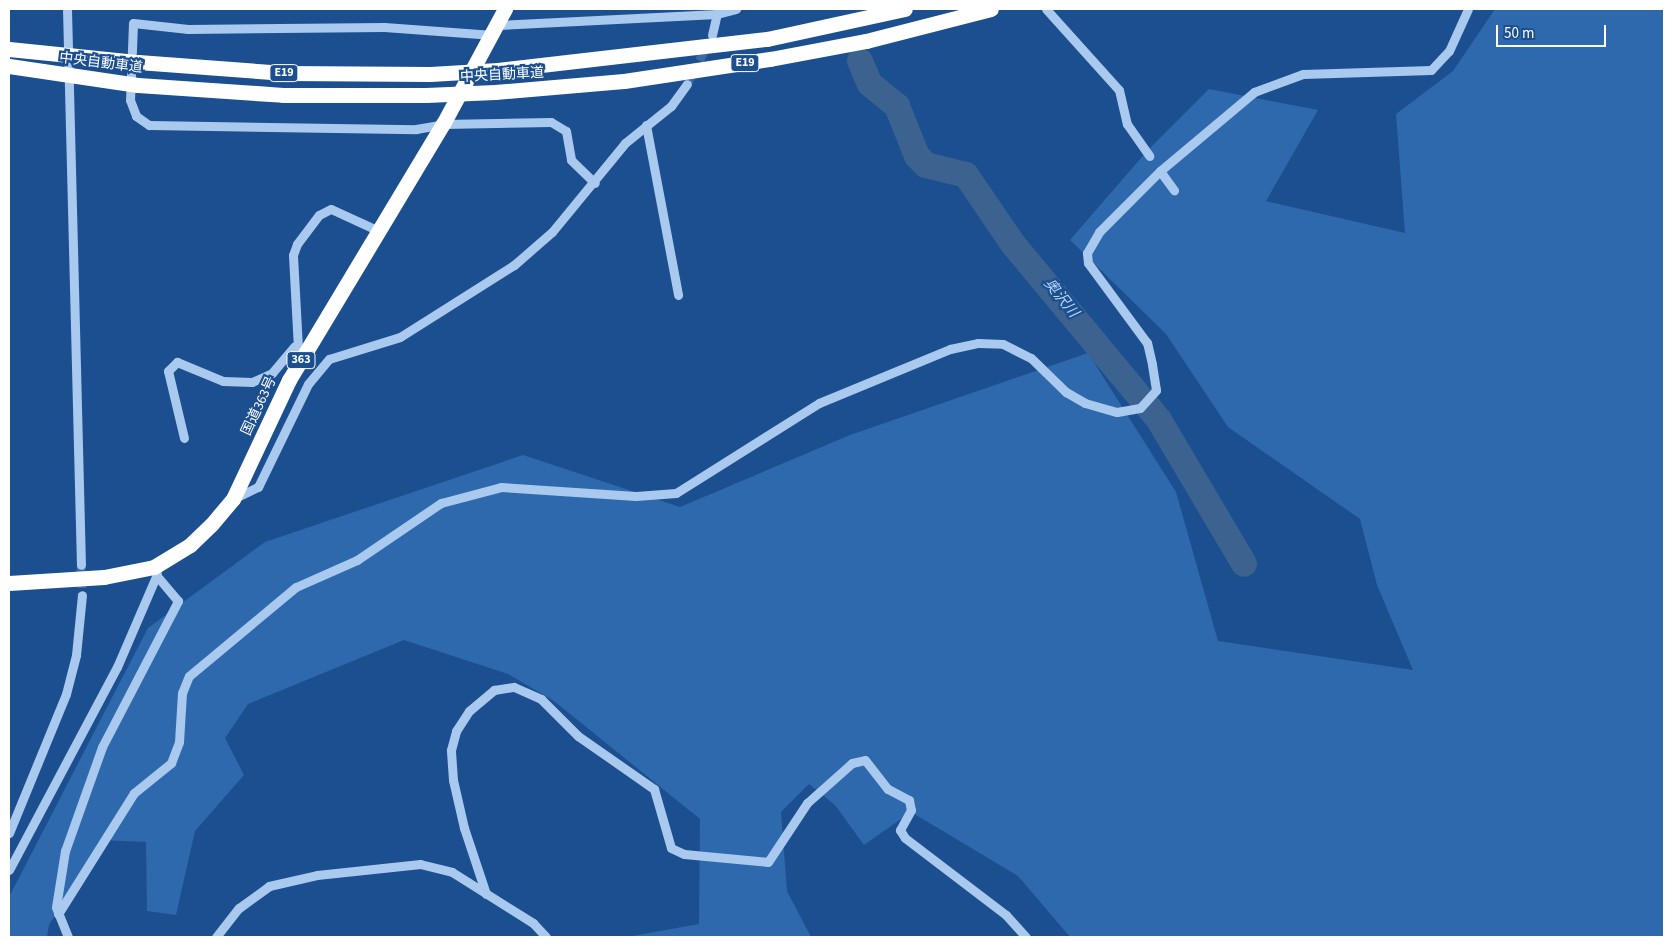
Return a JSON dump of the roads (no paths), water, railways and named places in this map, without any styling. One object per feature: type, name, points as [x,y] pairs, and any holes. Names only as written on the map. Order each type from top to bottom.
[{"type":"highway","name":"国道363号","points":[[9,583],[104,578],[156,572],[190,545],[232,499],[300,350],[379,231],[443,124],[496,30],[505,9]]},
{"type":"highway","name":"中央自動車道","points":[[9,49],[138,62],[285,73],[430,74],[498,70],[767,39],[905,9]]},
{"type":"highway","name":"中央自動車道","points":[[9,66],[138,85],[283,96],[426,95],[495,92],[624,81],[770,59],[866,41],[991,9]]},
{"type":"street","points":[[67,9],[82,565]]},
{"type":"street","points":[[595,183],[571,160],[566,131],[551,122],[443,124],[416,129],[149,125],[136,116],[130,100],[133,23],[188,28],[496,30],[717,14],[736,9]]},
{"type":"street","points":[[1046,9],[1119,90],[1127,124],[1149,156]]},
{"type":"street","points":[[58,914],[134,793],[171,763],[179,742],[182,693],[189,676],[296,588],[357,560],[441,504],[502,488],[636,496],[676,493],[819,403],[950,349],[978,343],[1004,344],[1031,358],[1066,392],[1085,403],[1117,412],[1140,408],[1156,390],[1148,343],[1094,274],[1087,253],[1099,232],[1160,171],[1242,100],[1271,82],[1313,74],[1431,70],[1450,51],[1468,9]]},
{"type":"street","points":[[712,35],[717,14]]},
{"type":"street","points":[[232,499],[258,487],[308,384],[328,359],[400,337],[514,265],[552,232],[595,183],[625,143],[671,106],[687,84]]},
{"type":"street","points":[[646,125],[678,295]]},
{"type":"street","points":[[1160,171],[1174,190]]},
{"type":"street","points":[[184,438],[168,371],[177,362],[223,381],[252,382],[272,372],[300,350],[293,255],[297,244],[319,215],[331,209],[379,231]]},
{"type":"street","points":[[9,870],[156,572],[178,601],[102,747],[64,851],[58,914],[68,937]]},
{"type":"street","points":[[9,833],[66,694],[76,655],[82,595]]},
{"type":"street","points":[[486,894],[465,834],[453,780],[451,750],[456,731],[469,712],[494,690],[514,687],[541,699],[578,736],[654,789],[671,848],[684,854],[768,862],[807,803],[852,763],[865,760],[888,790],[909,800],[911,810],[900,830],[904,838],[1006,915],[1026,937]]},
{"type":"street","points":[[216,937],[257,892],[317,875],[420,864],[452,872],[533,923],[546,937]]},
{"type":"waterway","name":"奥沢川","points":[[860,61],[870,84],[897,106],[917,156],[926,165],[966,175],[1013,244],[1159,420],[1244,564]]},
{"type":"tunnel","points":[[687,84],[708,44]]},
{"type":"tunnel","points":[[81,565],[82,595]]}]
